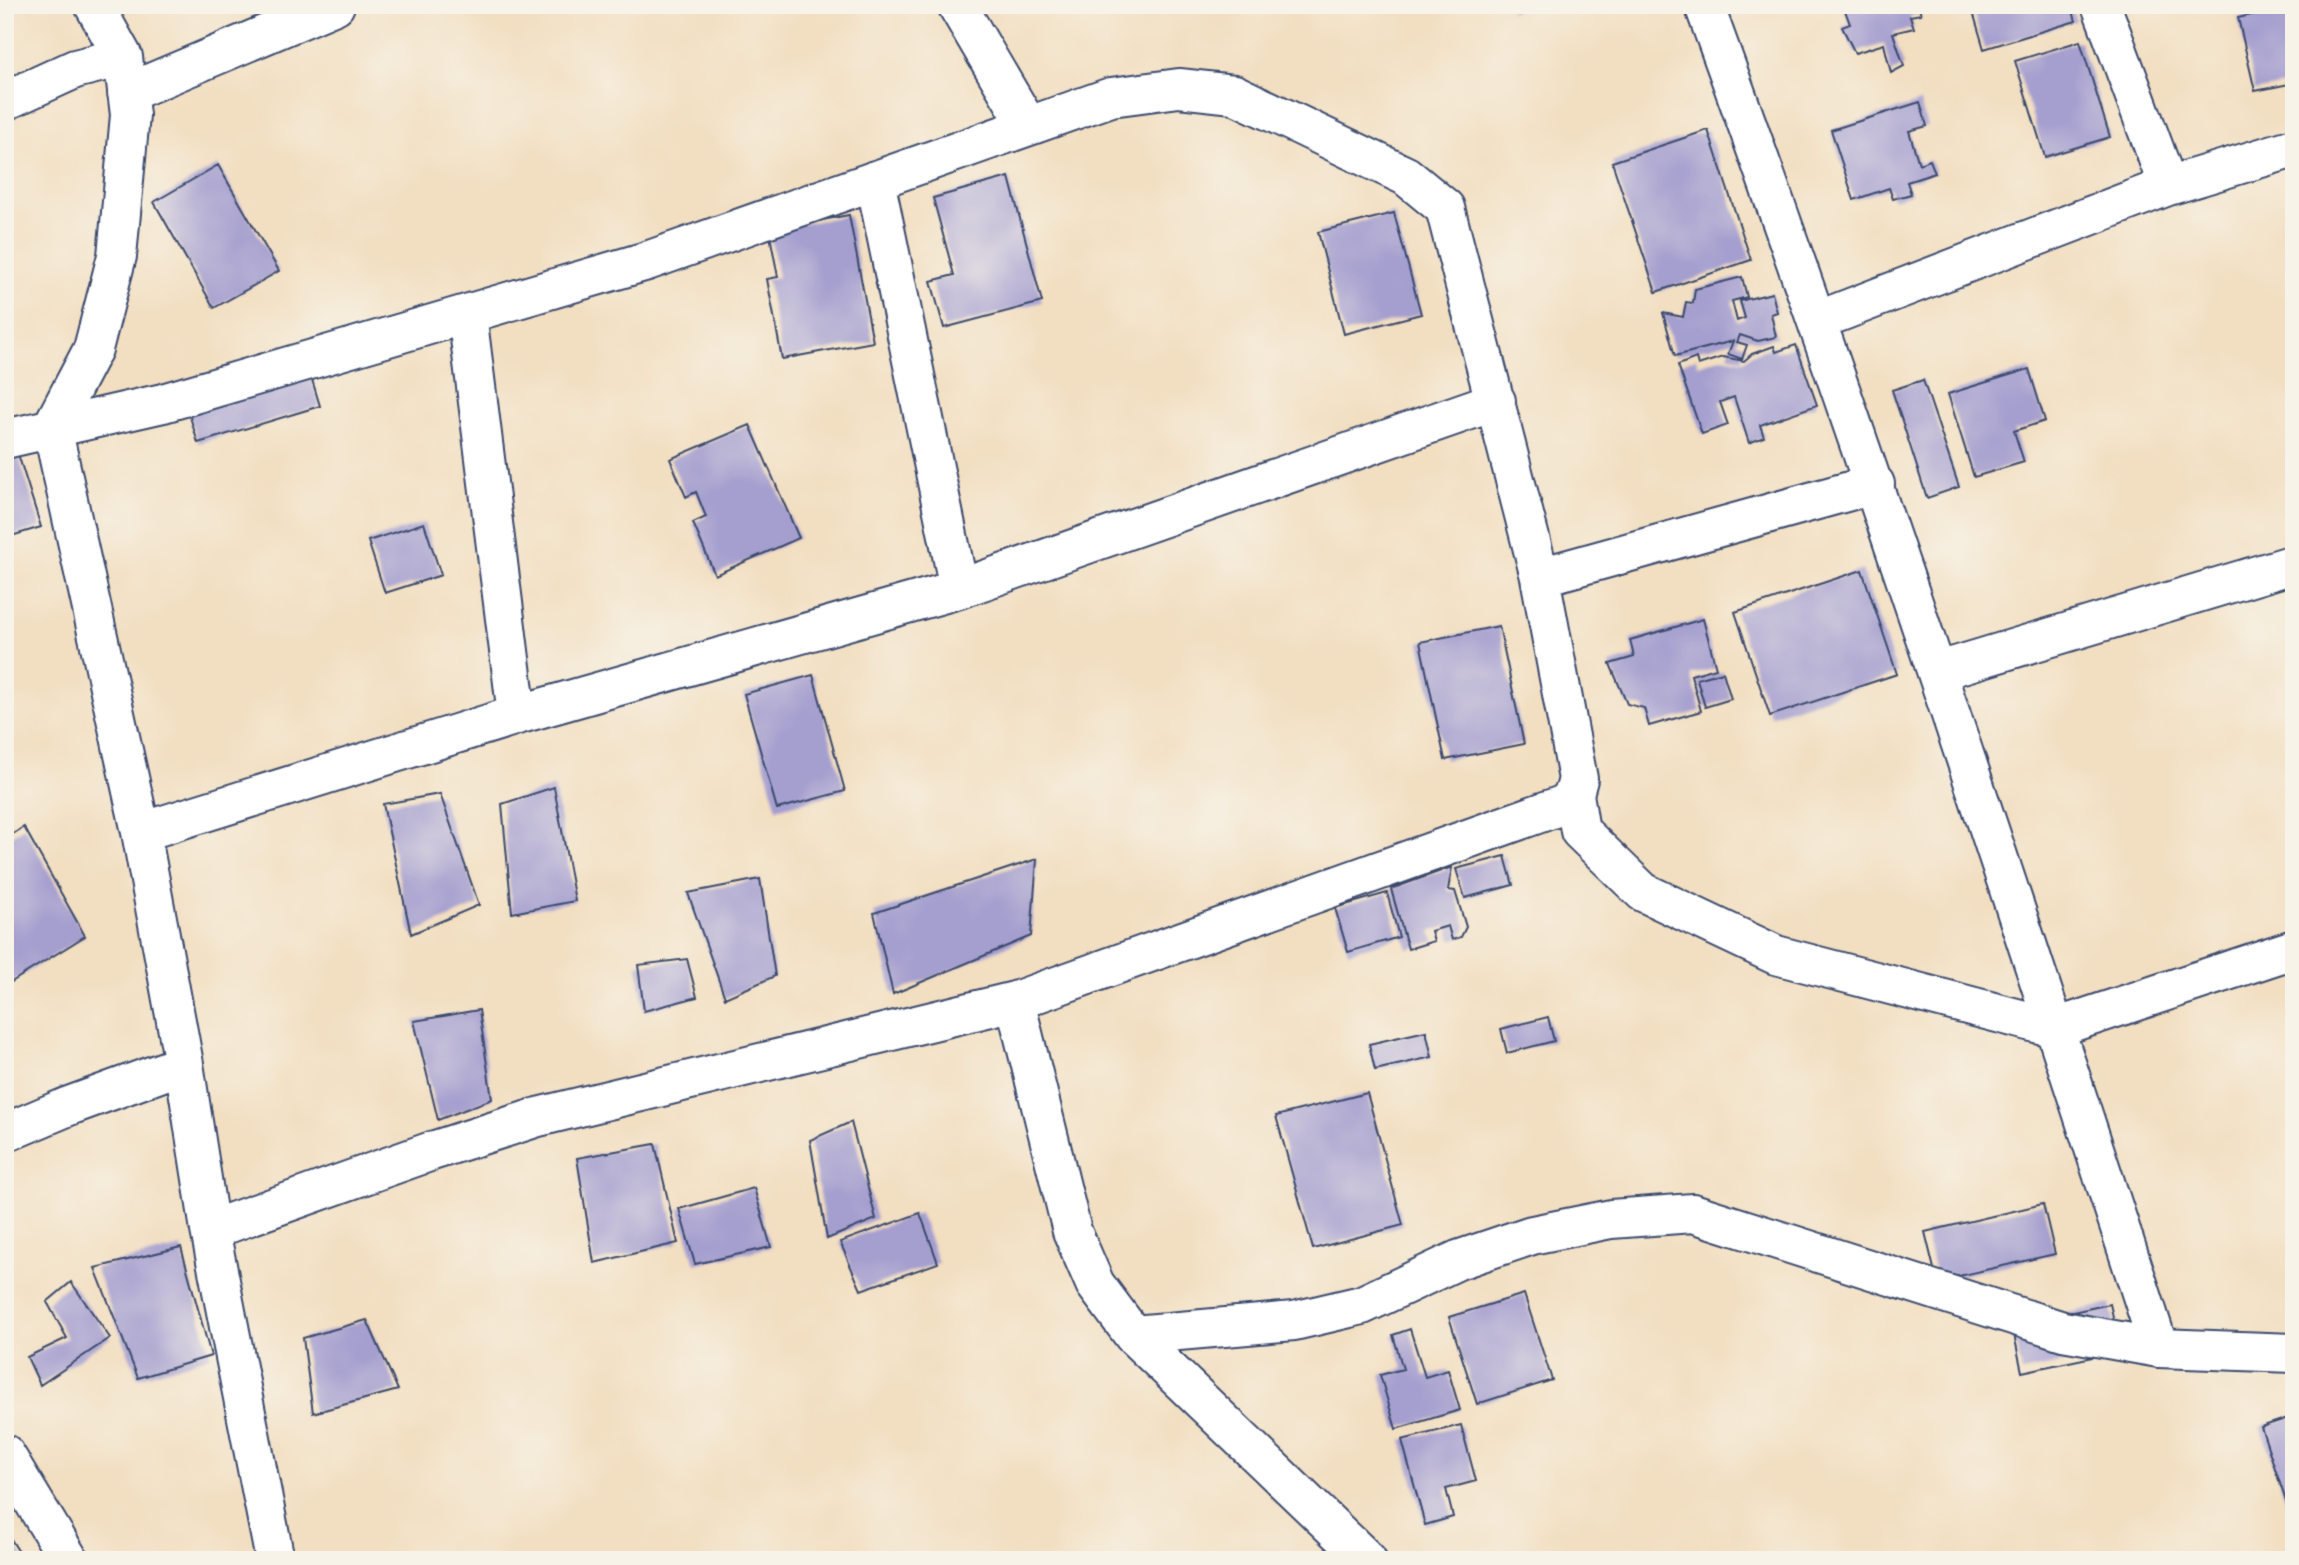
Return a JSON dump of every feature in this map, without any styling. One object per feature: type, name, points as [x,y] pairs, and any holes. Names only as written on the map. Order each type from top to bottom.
[{"type":"street","points":[[94,5],[125,75],[130,115],[117,256],[93,349],[52,427],[141,832],[184,1065],[210,1230],[275,1560]]},
{"type":"street","points":[[5,101],[75,69],[125,75],[335,5]]},
{"type":"street","points":[[957,5],[1027,124]]},
{"type":"street","points":[[1704,5],[1819,320],[1939,671],[2159,1348]]},
{"type":"street","points":[[2101,5],[2168,186]]},
{"type":"street","points":[[5,439],[163,403],[647,261],[1027,124],[1111,97],[1179,88],[1234,94],[1316,131],[1405,177],[1445,208],[1541,577],[1578,779],[1574,794],[1580,831],[1643,891],[1776,954],[2055,1028],[2294,949]]},
{"type":"street","points":[[1819,320],[2168,186],[2294,148]]},
{"type":"street","points":[[875,180],[959,589]]},
{"type":"street","points":[[467,314],[517,715]]},
{"type":"street","points":[[141,832],[517,715],[959,589],[1496,401]]},
{"type":"street","points":[[1541,577],[1875,484]]},
{"type":"street","points":[[1939,671],[2294,564]]},
{"type":"street","points":[[210,1230],[432,1151],[538,1117],[1015,1001],[1565,804],[1574,794]]},
{"type":"street","points":[[1015,1001],[1072,1231],[1095,1284],[1133,1335],[1367,1560]]},
{"type":"street","points":[[5,1133],[69,1106],[184,1065]]},
{"type":"street","points":[[1133,1335],[1294,1321],[1362,1305],[1458,1260],[1532,1235],[1611,1219],[1693,1213],[2063,1331],[2159,1348],[2294,1353]]},
{"type":"street","points":[[5,1454],[69,1560]]},
{"type":"building","points":[[1509,5],[1527,5],[1511,12]]},
{"type":"building","points":[[1843,5],[1918,5],[1921,14],[1910,16],[1914,28],[1893,33],[1904,66],[1891,73],[1884,44],[1855,53],[1842,27],[1850,24]]},
{"type":"building","points":[[1971,5],[2071,5],[2076,21],[1984,49]]},
{"type":"building","points":[[2294,5],[2294,83],[2255,91],[2238,18]]},
{"type":"building","points":[[2080,41],[2110,137],[2045,157],[2015,61]]},
{"type":"building","points":[[1920,102],[1927,126],[1909,131],[1919,164],[1930,160],[1935,173],[1907,182],[1911,194],[1893,199],[1889,188],[1854,200],[1831,130]]},
{"type":"building","points":[[1708,130],[1751,260],[1656,292],[1612,162]]},
{"type":"building","points":[[218,165],[279,271],[214,308],[154,202]]},
{"type":"building","points":[[1009,177],[1042,302],[944,328],[931,281],[954,275],[933,198]]},
{"type":"building","points":[[1394,213],[1421,314],[1344,334],[1318,232]]},
{"type":"building","points":[[849,215],[873,342],[782,359],[767,279],[778,277],[769,230]]},
{"type":"building","points":[[1742,277],[1747,297],[1732,301],[1737,321],[1745,318],[1740,301],[1772,293],[1777,312],[1771,314],[1776,337],[1758,341],[1740,335],[1737,342],[1747,345],[1742,359],[1728,354],[1733,341],[1675,356],[1663,313],[1683,317],[1686,302],[1693,303],[1695,289]]},
{"type":"building","points":[[1796,345],[1817,405],[1760,425],[1764,437],[1749,443],[1734,397],[1720,402],[1728,425],[1702,434],[1678,365],[1696,358],[1698,365],[1723,357],[1744,361],[1752,354],[1774,346],[1776,352]]},
{"type":"building","points":[[2029,369],[2045,421],[2014,431],[2024,462],[1974,477],[1948,394]]},
{"type":"building","points":[[310,373],[320,406],[198,443],[188,410]]},
{"type":"building","points":[[1923,380],[1959,487],[1927,498],[1892,390]]},
{"type":"building","points":[[750,425],[799,538],[715,575],[693,523],[706,517],[696,492],[686,497],[670,459]]},
{"type":"building","points":[[18,454],[41,527],[5,538],[5,458]]},
{"type":"building","points":[[424,523],[441,575],[385,593],[368,541]]},
{"type":"building","points":[[1862,570],[1897,674],[1770,716],[1735,612]]},
{"type":"building","points":[[1703,619],[1716,668],[1691,675],[1701,711],[1649,726],[1644,708],[1627,704],[1610,664],[1634,657],[1630,640]]},
{"type":"building","points":[[1499,626],[1524,744],[1445,760],[1420,642]]},
{"type":"building","points":[[1723,672],[1731,699],[1705,707],[1697,679]]},
{"type":"building","points":[[813,675],[845,791],[777,809],[744,694]]},
{"type":"building","points":[[554,787],[575,901],[512,913],[502,804]]},
{"type":"building","points":[[440,794],[479,905],[411,934],[383,804]]},
{"type":"building","points":[[24,827],[85,936],[5,986],[5,839]]},
{"type":"building","points":[[1505,856],[1513,885],[1465,898],[1456,869]]},
{"type":"building","points":[[1037,859],[1031,936],[893,994],[874,913]]},
{"type":"building","points":[[1452,867],[1448,890],[1455,891],[1466,927],[1461,937],[1452,940],[1448,926],[1431,931],[1434,941],[1408,949],[1391,889]]},
{"type":"building","points":[[760,879],[775,976],[725,998],[688,893]]},
{"type":"building","points":[[1387,893],[1399,937],[1348,952],[1335,908]]},
{"type":"building","points":[[687,959],[697,997],[644,1011],[638,965]]},
{"type":"building","points":[[479,1010],[492,1099],[438,1120],[414,1021]]},
{"type":"building","points":[[1548,1017],[1554,1041],[1507,1053],[1501,1029]]},
{"type":"building","points":[[1426,1031],[1432,1057],[1375,1070],[1369,1044]]},
{"type":"building","points":[[1367,1093],[1403,1225],[1313,1249],[1276,1116]]},
{"type":"building","points":[[851,1122],[876,1219],[827,1239],[810,1140]]},
{"type":"building","points":[[655,1144],[678,1243],[594,1263],[577,1158]]},
{"type":"building","points":[[754,1188],[771,1247],[695,1264],[679,1209]]},
{"type":"building","points":[[2043,1204],[2055,1254],[1937,1281],[1925,1232]]},
{"type":"building","points":[[920,1213],[938,1263],[861,1290],[840,1242]]},
{"type":"building","points":[[181,1247],[211,1356],[138,1378],[95,1268]]},
{"type":"building","points":[[71,1282],[110,1338],[40,1385],[27,1357],[67,1338],[47,1302]]},
{"type":"building","points":[[1524,1294],[1552,1380],[1477,1404],[1449,1317]]},
{"type":"building","points":[[2110,1304],[2121,1351],[2022,1372],[2012,1325]]},
{"type":"building","points":[[367,1320],[398,1390],[313,1413],[303,1338]]},
{"type":"building","points":[[1410,1329],[1425,1377],[1448,1370],[1460,1410],[1396,1429],[1380,1375],[1403,1369],[1393,1335]]},
{"type":"building","points":[[2294,1416],[2294,1512],[2290,1513],[2261,1427]]},
{"type":"building","points":[[1461,1425],[1476,1481],[1446,1489],[1453,1517],[1425,1525],[1402,1440]]},
{"type":"building","points":[[5,1530],[24,1560],[5,1560]]}]
